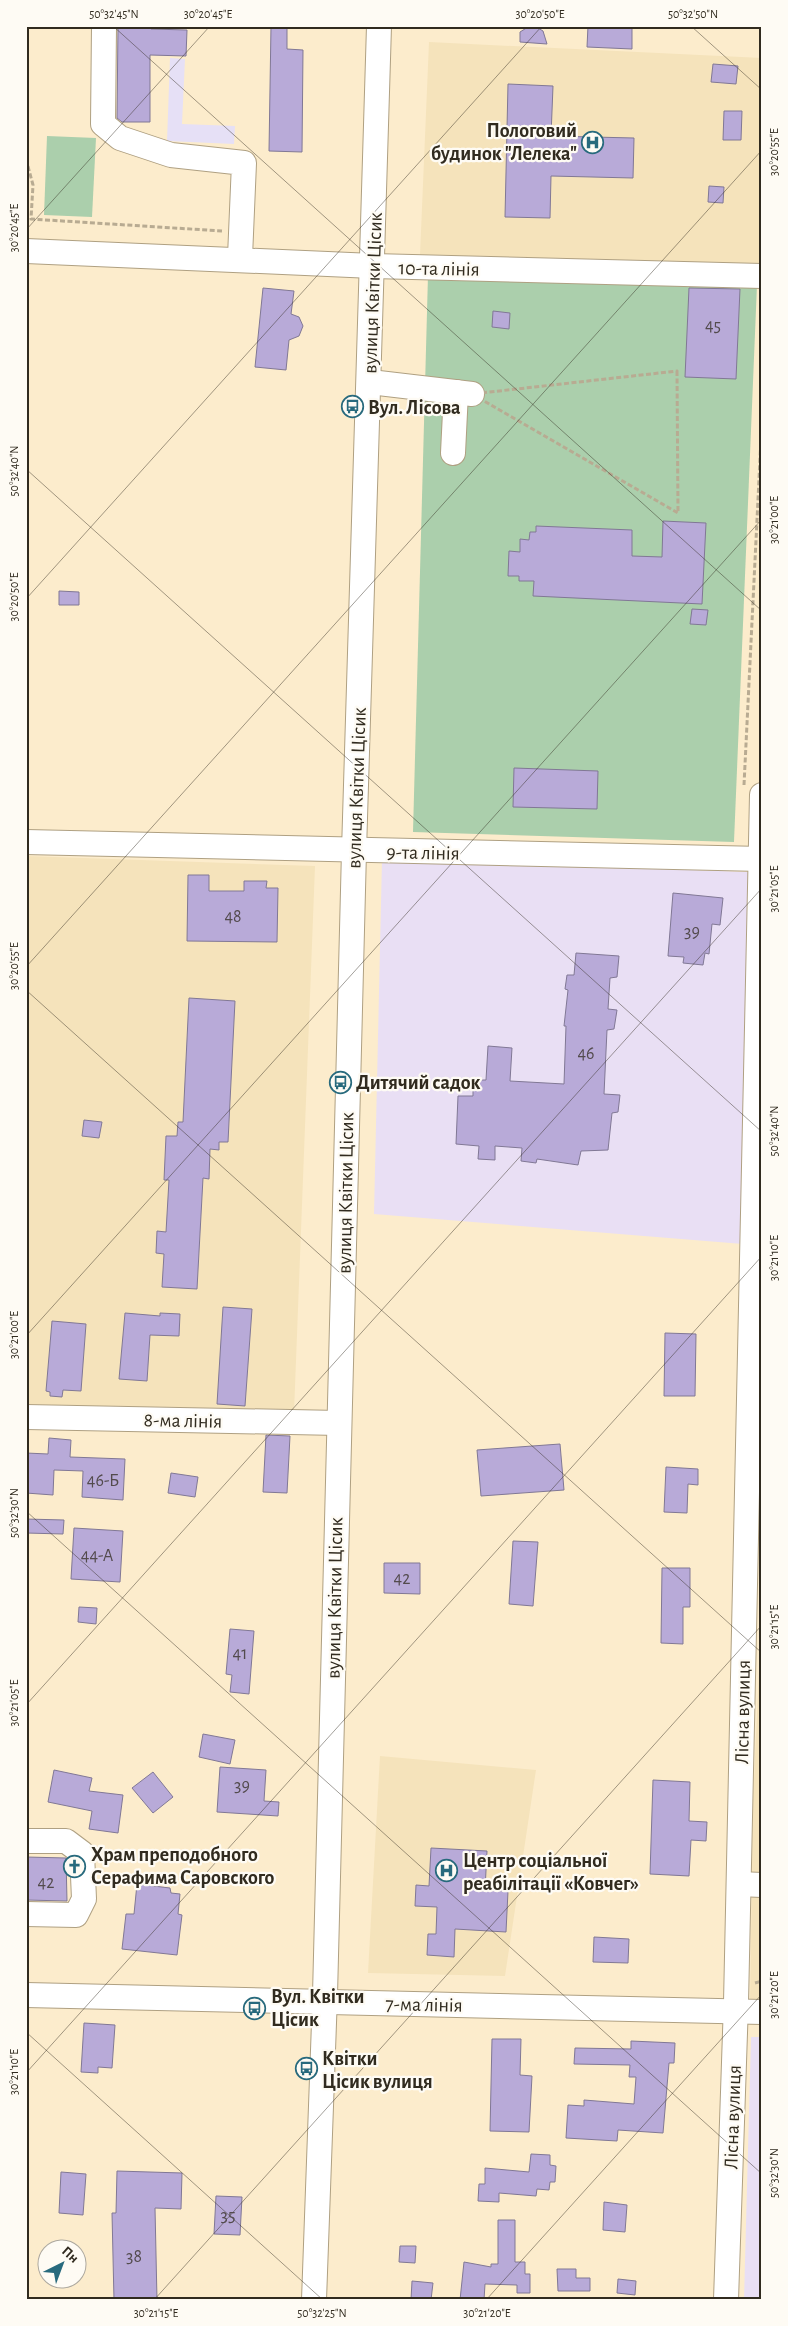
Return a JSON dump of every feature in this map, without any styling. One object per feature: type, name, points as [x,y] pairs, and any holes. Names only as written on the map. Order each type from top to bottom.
[{"type":"street","points":[[104,26],[103,124],[120,138],[171,155],[244,163],[240,257]]},
{"type":"street","name":"вулиця Квітки Цісик","points":[[314,2300],[379,26]]},
{"type":"street","name":"10-та лінія","points":[[26,251],[373,266],[762,276]]},
{"type":"street","points":[[370,382],[464,393],[453,453]]},
{"type":"street","name":"Лісна вулиця","points":[[726,2300],[736,2011],[750,1885],[761,859],[753,791]]},
{"type":"street","name":"9-та лінія","points":[[26,842],[761,859]]},
{"type":"street","name":"8-ма лінія","points":[[26,1417],[339,1423]]},
{"type":"street","points":[[26,1841],[66,1842],[82,1853],[84,1898],[76,1915],[26,1914]]},
{"type":"street","name":"7-ма лінія","points":[[26,1996],[762,2012]]},
{"type":"path","points":[[26,159],[33,186],[31,219],[241,232]]},
{"type":"path","points":[[677,371],[678,512],[480,399],[464,393],[677,371]]},
{"type":"path","points":[[753,791],[762,418]]},
{"type":"shaded area","name":"Пологовий будинок \"Лелека\"","points":[[429,42],[762,58],[760,271],[420,255]]},
{"type":"shaded area","points":[[170,58],[185,59],[182,124],[235,126],[234,144],[167,141]]},
{"type":"shaded area","points":[[26,856],[315,866],[294,1413],[26,1404]]},
{"type":"shaded area","points":[[382,859],[749,872],[743,1244],[374,1214]]},
{"type":"shaded area","points":[[762,1605],[762,2003],[750,2002],[753,1801]]},
{"type":"shaded area","name":"Центр соціальної реабілітації «Ковчег»","points":[[380,1756],[536,1770],[505,1976],[368,1973]]},
{"type":"shaded area","points":[[751,2037],[762,2037],[762,2300],[744,2300]]},
{"type":"green space","points":[[47,136],[96,138],[92,217],[44,215]]},
{"type":"green space","points":[[428,275],[757,285],[734,842],[413,832]]},
{"type":"building","points":[[118,26],[151,26],[151,29],[187,30],[186,56],[150,55],[150,122],[122,122],[117,118]]},
{"type":"building","points":[[271,26],[287,26],[287,49],[303,50],[302,152],[269,151]]},
{"type":"building","points":[[535,26],[543,31],[547,44],[520,42],[520,32],[528,27]]},
{"type":"building","points":[[588,26],[632,26],[632,49],[587,47]]},
{"type":"building","points":[[713,64],[738,66],[736,84],[711,82]]},
{"type":"building","points":[[508,84],[553,86],[551,136],[634,138],[633,178],[551,176],[550,218],[505,217]]},
{"type":"building","points":[[724,111],[742,111],[741,140],[723,140]]},
{"type":"building","points":[[709,186],[724,187],[723,203],[708,202]]},
{"type":"building","points":[[263,288],[294,291],[291,314],[299,317],[303,326],[299,336],[289,340],[286,370],[255,367]]},
{"type":"building","points":[[689,288],[740,289],[736,379],[685,377]]},
{"type":"building","points":[[493,311],[510,313],[509,329],[492,327]]},
{"type":"building","points":[[663,521],[706,523],[702,604],[533,596],[534,581],[519,581],[519,576],[508,576],[509,551],[520,552],[520,539],[529,540],[530,532],[536,532],[536,526],[632,530],[632,556],[662,557]]},
{"type":"building","points":[[59,591],[79,592],[79,605],[59,605]]},
{"type":"building","points":[[692,609],[708,610],[706,625],[690,624]]},
{"type":"building","points":[[514,768],[598,771],[597,809],[513,807]]},
{"type":"building","points":[[188,875],[209,875],[209,891],[244,891],[244,881],[267,881],[266,888],[278,888],[277,942],[187,941]]},
{"type":"building","points":[[673,893],[723,898],[720,925],[712,924],[709,954],[705,953],[703,965],[683,963],[684,957],[668,956]]},
{"type":"building","points":[[576,953],[619,956],[617,977],[610,978],[608,1009],[617,1010],[614,1029],[607,1030],[604,1094],[620,1095],[618,1112],[612,1113],[608,1150],[581,1151],[578,1165],[537,1159],[536,1163],[521,1161],[522,1148],[495,1146],[495,1160],[478,1159],[479,1146],[456,1144],[458,1096],[473,1096],[473,1080],[486,1080],[488,1046],[512,1048],[510,1081],[564,1084],[566,1026],[564,1026],[568,990],[565,989],[567,975],[574,975]]},
{"type":"building","points":[[189,998],[235,1001],[228,1142],[219,1142],[219,1150],[210,1149],[209,1179],[203,1178],[197,1289],[162,1287],[164,1254],[156,1253],[157,1231],[166,1232],[169,1180],[164,1180],[166,1136],[177,1136],[178,1122],[183,1122]]},
{"type":"building","points":[[84,1120],[102,1122],[99,1138],[82,1136]]},
{"type":"building","points":[[223,1307],[252,1309],[245,1406],[217,1404]]},
{"type":"building","points":[[125,1313],[160,1316],[160,1313],[180,1314],[179,1336],[150,1335],[147,1381],[119,1379]]},
{"type":"building","points":[[52,1321],[86,1324],[81,1391],[63,1390],[62,1397],[50,1396],[50,1392],[46,1391]]},
{"type":"building","points":[[665,1333],[696,1334],[695,1396],[664,1396]]},
{"type":"building","points":[[266,1435],[290,1436],[287,1493],[263,1492]]},
{"type":"building","points":[[49,1438],[71,1440],[70,1457],[125,1459],[123,1500],[82,1497],[83,1471],[54,1470],[53,1495],[26,1493],[26,1453],[48,1454]]},
{"type":"building","points":[[560,1444],[564,1490],[481,1496],[477,1450]]},
{"type":"building","points":[[666,1467],[698,1469],[698,1485],[688,1484],[687,1513],[664,1512]]},
{"type":"building","points":[[171,1473],[198,1477],[195,1497],[168,1493]]},
{"type":"building","points":[[26,1519],[64,1520],[63,1534],[26,1533]]},
{"type":"building","points":[[74,1528],[123,1531],[120,1582],[71,1579]]},
{"type":"building","points":[[513,1541],[538,1542],[533,1606],[509,1604]]},
{"type":"building","points":[[384,1563],[420,1563],[420,1594],[384,1593]]},
{"type":"building","points":[[662,1568],[690,1568],[690,1607],[683,1607],[683,1644],[661,1643]]},
{"type":"building","points":[[79,1607],[97,1608],[96,1624],[78,1622]]},
{"type":"building","points":[[230,1629],[254,1631],[249,1694],[230,1692],[232,1675],[226,1674]]},
{"type":"building","points":[[203,1734],[235,1740],[230,1764],[199,1757]]},
{"type":"building","points":[[220,1767],[266,1770],[264,1801],[279,1802],[278,1816],[217,1812]]},
{"type":"building","points":[[54,1770],[92,1778],[89,1791],[123,1795],[118,1833],[89,1829],[92,1811],[48,1802]]},
{"type":"building","points":[[153,1772],[173,1797],[153,1813],[132,1788]]},
{"type":"building","points":[[653,1780],[690,1782],[689,1821],[707,1822],[706,1841],[691,1840],[689,1876],[650,1874]]},
{"type":"building","points":[[431,1848],[487,1851],[485,1890],[508,1891],[506,1932],[455,1929],[454,1957],[427,1955],[428,1934],[436,1934],[437,1907],[415,1906],[416,1885],[429,1886]]},
{"type":"building","points":[[26,1857],[66,1858],[67,1901],[26,1900]]},
{"type":"building","points":[[137,1884],[170,1888],[171,1893],[180,1894],[178,1914],[182,1915],[177,1955],[122,1949],[126,1914],[134,1914]]},
{"type":"building","points":[[594,1937],[629,1939],[628,1963],[593,1962]]},
{"type":"building","points":[[84,2023],[115,2025],[112,2068],[98,2067],[98,2073],[81,2072]]},
{"type":"building","points":[[492,2039],[521,2039],[520,2075],[532,2076],[529,2132],[490,2131]]},
{"type":"building","points":[[631,2041],[675,2043],[674,2063],[669,2063],[663,2133],[618,2130],[617,2141],[566,2138],[568,2105],[584,2106],[584,2100],[634,2104],[636,2077],[629,2077],[630,2065],[574,2064],[575,2048],[631,2049]]},
{"type":"building","points":[[531,2154],[550,2155],[550,2165],[556,2166],[555,2182],[550,2182],[549,2190],[537,2189],[536,2196],[499,2193],[499,2202],[478,2201],[479,2184],[485,2184],[485,2168],[529,2172]]},
{"type":"building","points":[[117,2171],[182,2173],[181,2209],[155,2208],[157,2300],[114,2300],[112,2213],[116,2213]]},
{"type":"building","points":[[61,2172],[86,2174],[83,2215],[59,2213]]},
{"type":"building","points":[[216,2196],[242,2197],[240,2235],[214,2234]]},
{"type":"building","points":[[604,2202],[627,2205],[625,2232],[603,2230]]},
{"type":"building","points":[[498,2220],[515,2220],[515,2262],[525,2262],[525,2274],[530,2274],[530,2293],[517,2293],[517,2285],[485,2284],[484,2300],[460,2300],[464,2262],[491,2267],[491,2264],[498,2264]]},
{"type":"building","points":[[400,2246],[416,2246],[415,2263],[399,2262]]},
{"type":"building","points":[[557,2269],[576,2269],[576,2278],[590,2278],[590,2291],[558,2291]]},
{"type":"building","points":[[618,2279],[636,2281],[635,2295],[617,2293]]},
{"type":"building","points":[[412,2281],[433,2283],[431,2300],[411,2300]]},
{"type":"place","name":"Пологовий будинок \"Лелека\"","points":[[593,142]]},
{"type":"place","name":"Вул. Лісова","points":[[352,407]]},
{"type":"place","name":"Дитячий садок","points":[[340,1082]]},
{"type":"place","name":"Храм преподобного Серафима Саровского","points":[[75,1866]]},
{"type":"place","name":"Центр соціальної реабілітації «Ковчег»","points":[[447,1871]]},
{"type":"place","name":"Вул. Квітки Цісик","points":[[255,2008]]},
{"type":"place","name":"Квітки Цісик вулиця","points":[[306,2069]]}]
